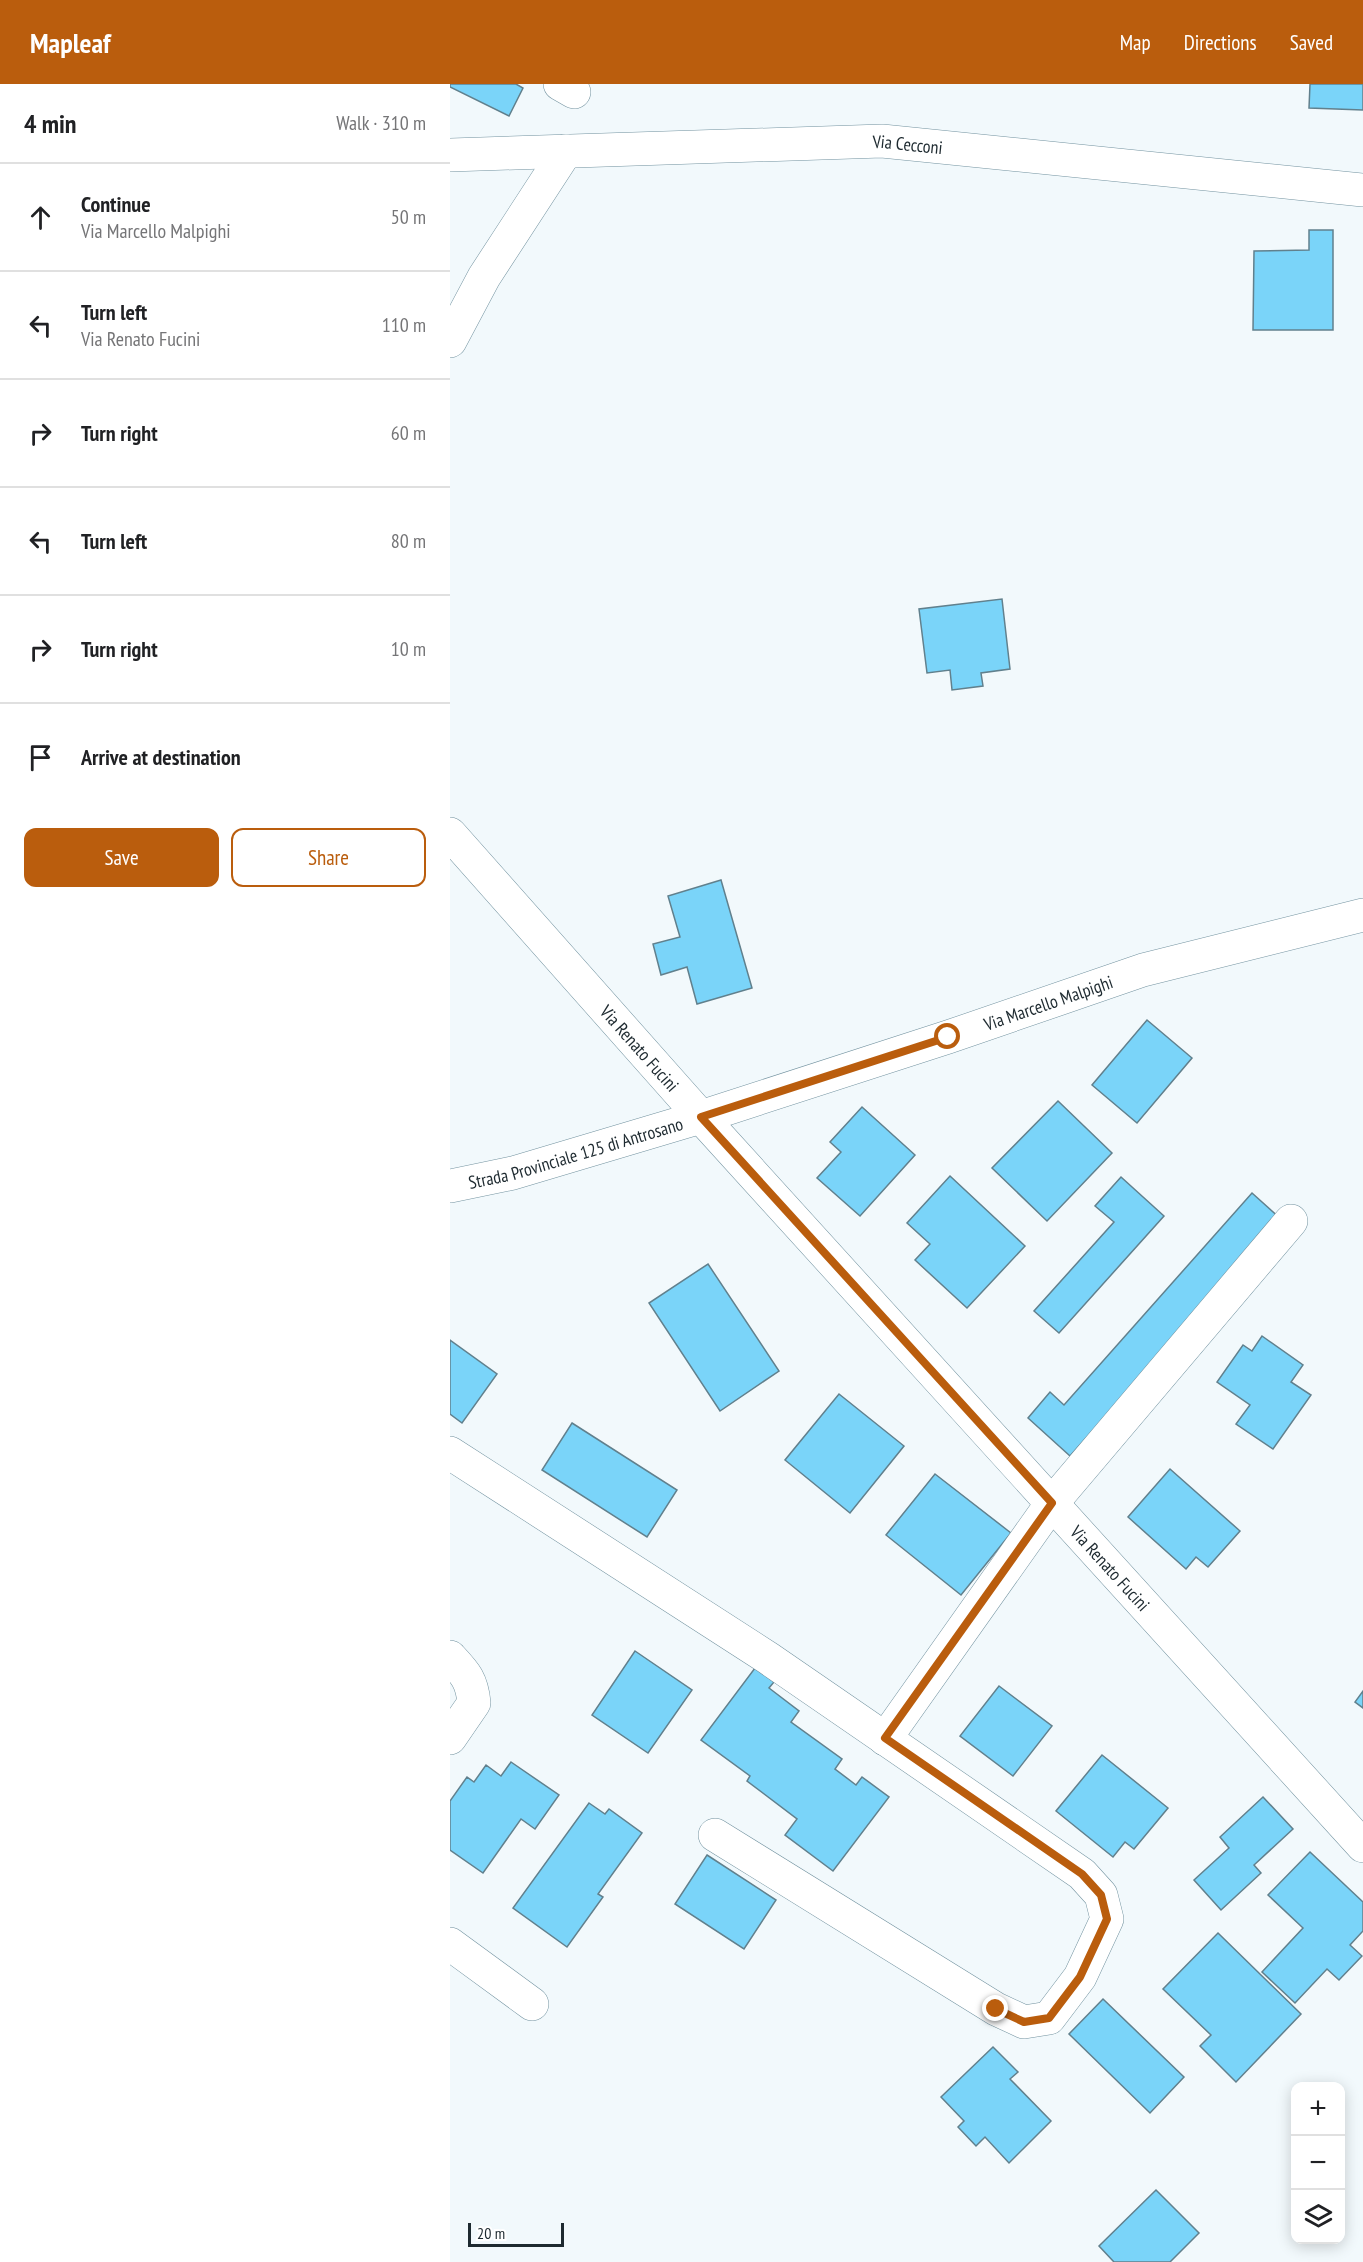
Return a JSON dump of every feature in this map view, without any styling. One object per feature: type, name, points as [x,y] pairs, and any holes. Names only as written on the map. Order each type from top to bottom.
[{"type":"street","name":"Via Cecconi","points":[[450,155],[882,141],[1363,190]]},
{"type":"street","points":[[450,341],[484,277],[566,151]]},
{"type":"street","name":"Via Renato Fucini","points":[[450,834],[701,1117],[1363,1846]]},
{"type":"street","name":"Via Marcello Malpighi","points":[[701,1117],[948,1037],[1143,970],[1363,915]]},
{"type":"street","name":"Strada Provinciale 125 di Antrosano","points":[[450,1186],[513,1173],[701,1117]]},
{"type":"street","points":[[885,1738],[1052,1503],[1291,1221]]},
{"type":"street","points":[[450,1454],[768,1658],[1082,1874],[1101,1895],[1107,1919],[1080,1977],[1049,2018],[1024,2022],[996,2009],[715,1834]]},
{"type":"street","points":[[450,1657],[472,1686],[474,1703],[450,1738]]},
{"type":"street","points":[[450,1944],[532,2004]]},
{"type":"building","points":[[450,84],[516,84],[523,88],[509,116],[450,87]]},
{"type":"building","points":[[1310,84],[1363,84],[1363,110],[1309,108]]},
{"type":"building","points":[[1309,230],[1333,230],[1333,330],[1253,330],[1254,251],[1309,250]]},
{"type":"building","points":[[1002,599],[1010,669],[981,673],[983,686],[952,690],[950,670],[927,673],[919,609]]},
{"type":"building","points":[[721,880],[752,988],[697,1004],[687,967],[661,975],[653,944],[680,937],[668,896]]},
{"type":"building","points":[[1147,1020],[1192,1058],[1137,1123],[1092,1085]]},
{"type":"building","points":[[1058,1101],[1112,1153],[1047,1221],[992,1168]]},
{"type":"building","points":[[862,1107],[915,1155],[860,1216],[817,1178],[841,1152],[830,1142]]},
{"type":"building","points":[[950,1176],[1025,1246],[967,1308],[915,1260],[930,1244],[907,1223]]},
{"type":"building","points":[[1121,1177],[1164,1216],[1059,1333],[1034,1311],[1114,1222],[1095,1206]]},
{"type":"building","points":[[1252,1193],[1281,1219],[1070,1456],[1028,1418],[1050,1392],[1064,1405]]},
{"type":"building","points":[[708,1264],[779,1371],[720,1411],[649,1303]]},
{"type":"building","points":[[1262,1336],[1303,1365],[1291,1382],[1311,1395],[1273,1449],[1236,1424],[1250,1405],[1217,1382],[1243,1345],[1252,1351]]},
{"type":"building","points":[[450,1340],[497,1374],[462,1423],[450,1414]]},
{"type":"building","points":[[839,1394],[904,1446],[850,1513],[785,1460]]},
{"type":"building","points":[[572,1423],[677,1490],[647,1537],[542,1470]]},
{"type":"building","points":[[1170,1469],[1240,1531],[1208,1567],[1196,1557],[1186,1569],[1128,1517]]},
{"type":"building","points":[[935,1474],[1011,1533],[961,1595],[886,1535]]},
{"type":"building","points":[[635,1651],[692,1690],[648,1753],[592,1715]]},
{"type":"building","points":[[755,1668],[774,1682],[769,1688],[799,1711],[791,1722],[842,1759],[835,1769],[856,1785],[862,1777],[889,1797],[833,1871],[785,1835],[797,1819],[747,1781],[750,1776],[701,1740]]},
{"type":"building","points":[[999,1686],[1052,1726],[1013,1776],[960,1736]]},
{"type":"building","points":[[1363,1691],[1363,1708],[1355,1702]]},
{"type":"building","points":[[1102,1755],[1168,1808],[1134,1849],[1125,1842],[1113,1857],[1056,1811]]},
{"type":"building","points":[[511,1762],[559,1795],[535,1829],[521,1819],[483,1873],[450,1850],[450,1801],[467,1777],[474,1782],[486,1765],[501,1776]]},
{"type":"building","points":[[1263,1797],[1293,1829],[1254,1865],[1261,1873],[1221,1910],[1194,1880],[1229,1848],[1220,1837]]},
{"type":"building","points":[[589,1803],[605,1814],[609,1809],[642,1833],[598,1894],[603,1897],[567,1947],[513,1908]]},
{"type":"building","points":[[1310,1852],[1363,1902],[1363,1931],[1350,1945],[1362,1956],[1339,1980],[1327,1969],[1295,2003],[1262,1972],[1303,1928],[1268,1895]]},
{"type":"building","points":[[707,1855],[776,1900],[744,1949],[675,1904]]},
{"type":"building","points":[[1218,1933],[1301,2014],[1236,2082],[1200,2046],[1211,2035],[1163,1989]]},
{"type":"building","points":[[1103,1999],[1184,2077],[1150,2113],[1069,2034]]},
{"type":"building","points":[[993,2047],[1018,2072],[1010,2079],[1051,2121],[1009,2163],[985,2137],[976,2146],[958,2127],[964,2121],[941,2097]]},
{"type":"building","points":[[1156,2190],[1199,2233],[1170,2262],[1114,2262],[1099,2246]]},
{"type":"route","points":[[948,1037],[701,1117],[1052,1503],[885,1738],[1082,1874],[1101,1895],[1107,1919],[1080,1977],[1049,2018],[1024,2022],[996,2009]]}]
